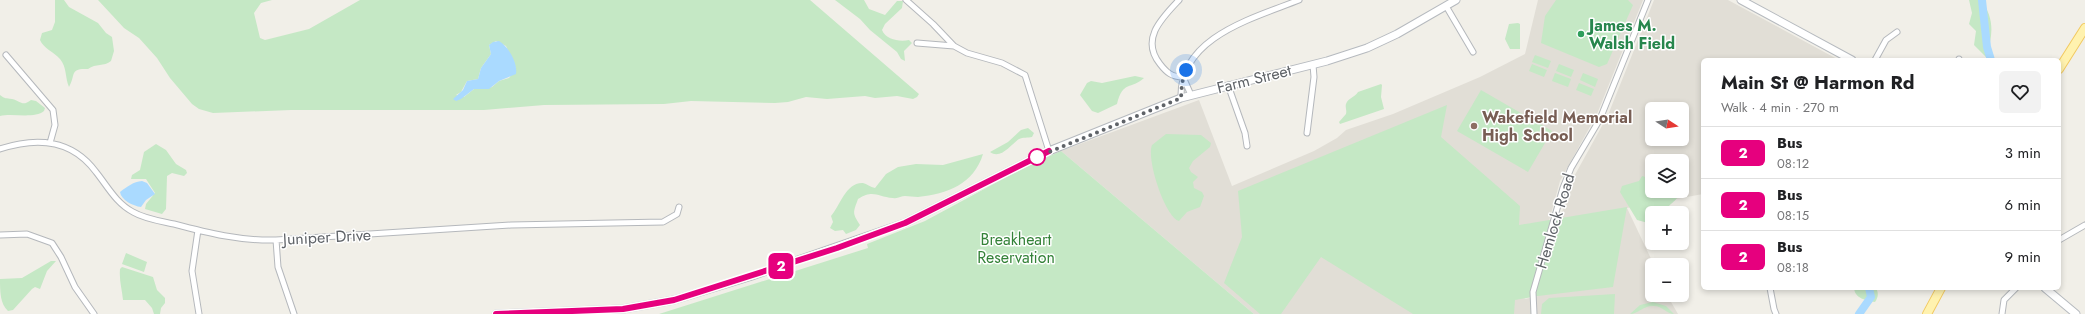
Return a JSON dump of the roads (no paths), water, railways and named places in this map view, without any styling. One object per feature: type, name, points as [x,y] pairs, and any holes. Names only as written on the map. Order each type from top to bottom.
[{"type":"main road","name":"Farm Street","points":[[496,314],[623,309],[674,300],[837,248],[905,223],[1049,151],[1181,98],[1348,55],[1374,45],[1456,0]]},
{"type":"main road","points":[[1741,0],[1848,58]]},
{"type":"main road","points":[[2061,66],[2085,28]]},
{"type":"main road","points":[[1927,314],[1940,290]]},
{"type":"main road","points":[[2047,290],[2076,314]]},
{"type":"street","points":[[906,0],[933,24],[954,46],[967,53],[1002,63],[1025,75],[1049,151]]},
{"type":"street","points":[[1179,0],[1154,29],[1152,46],[1156,59],[1167,73],[1174,76],[1183,77]]},
{"type":"street","points":[[1181,98],[1183,77],[1188,65],[1195,55],[1216,38],[1237,25],[1290,2],[1299,0]]},
{"type":"street","name":"Hemlock Road","points":[[1534,314],[1533,292],[1563,188],[1571,168],[1600,119],[1648,0]]},
{"type":"street","points":[[1446,6],[1473,52]]},
{"type":"street","points":[[1876,58],[1887,40],[1897,32]]},
{"type":"street","points":[[917,43],[954,46]]},
{"type":"street","points":[[6,55],[53,110],[55,125],[50,143]]},
{"type":"street","points":[[1307,133],[1314,77],[1313,64]]},
{"type":"street","points":[[1183,77],[1191,95]]},
{"type":"street","points":[[1228,85],[1245,133],[1247,146]]},
{"type":"street","name":"Juniper Drive","points":[[0,149],[27,142],[50,143],[67,149],[84,159],[96,171],[115,198],[132,212],[144,217],[239,239],[276,240],[511,225],[662,222],[677,214],[679,207]]},
{"type":"street","points":[[2061,239],[2085,225]]},
{"type":"street","points":[[198,230],[192,276],[199,314]]},
{"type":"street","points":[[0,235],[27,234],[52,243],[61,257],[75,287],[94,314]]},
{"type":"street","points":[[276,240],[278,267],[294,314]]},
{"type":"street","points":[[1770,290],[1776,314]]},
{"type":"street","points":[[2002,314],[2004,300],[2014,290]]},
{"type":"water","points":[[499,41],[512,55],[516,74],[499,81],[489,89],[474,89],[461,99],[456,101],[453,99],[463,90],[467,81],[478,79],[481,68],[491,54],[489,45],[493,42]]},
{"type":"water","points":[[142,181],[147,183],[155,194],[146,200],[141,207],[128,202],[123,198],[120,192],[133,183]]},
{"type":"waterway","points":[[1982,0],[1987,47],[1990,58]]},
{"type":"waterway","points":[[1859,314],[1871,297],[1869,290]]},
{"type":"place","name":"James M. Walsh Field","points":[[1581,34]]},
{"type":"place","name":"Wakefield Memorial High School","points":[[1474,126]]},
{"type":"park label","name":"Breakheart Reservation","points":[[1016,248]]}]
